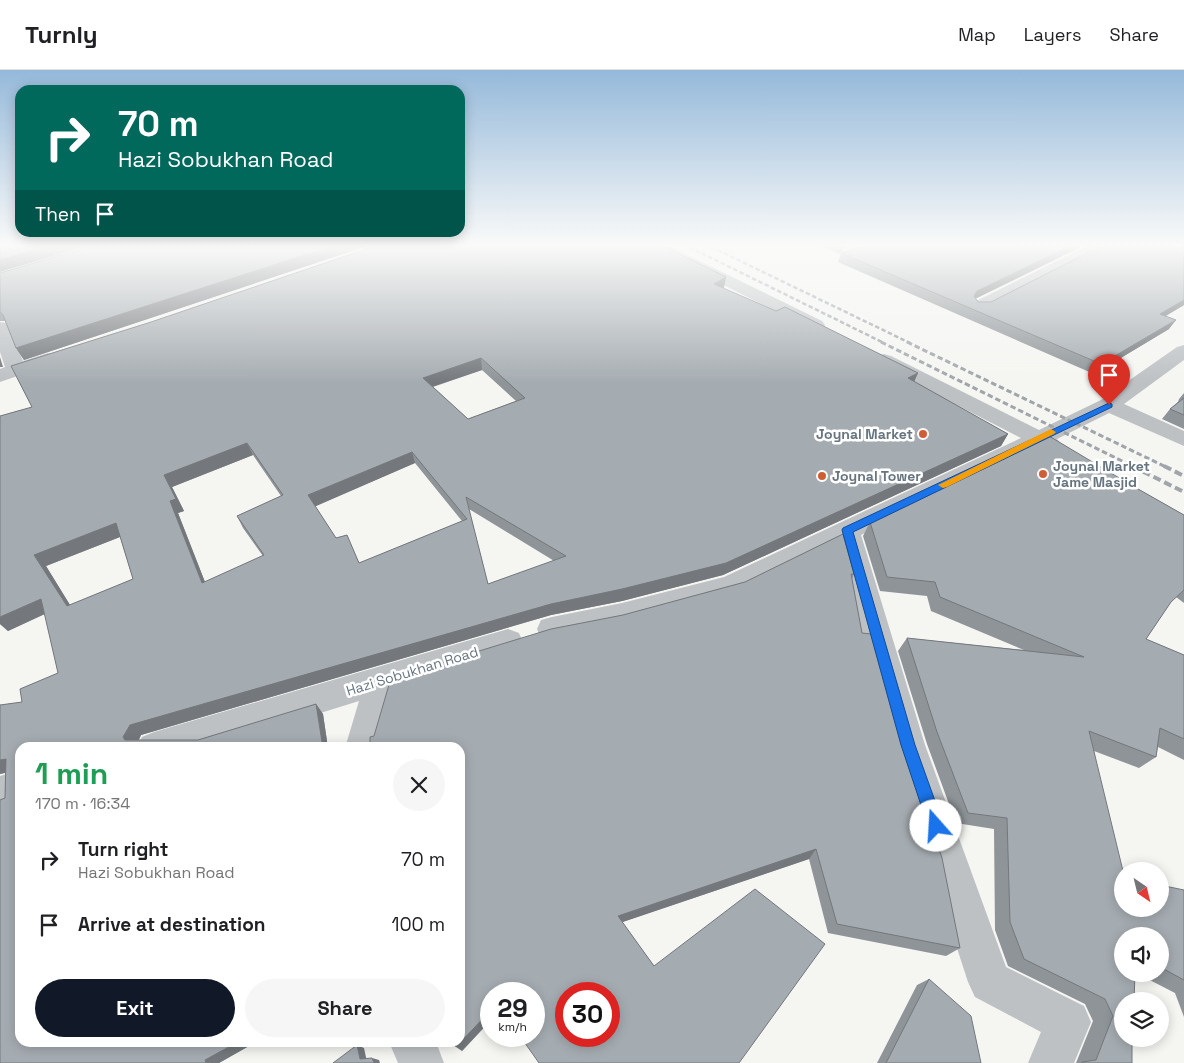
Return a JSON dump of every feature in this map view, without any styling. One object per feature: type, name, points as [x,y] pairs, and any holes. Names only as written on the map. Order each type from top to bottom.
[{"type":"street","points":[[747,290],[830,332]]},
{"type":"street","points":[[980,306],[1011,290]]},
{"type":"street","points":[[0,327],[8,372],[64,354]]},
{"type":"street","points":[[865,350],[1065,452]]},
{"type":"street","name":"Hazi Sobukhan Road","points":[[174,742],[552,629],[622,615],[731,586],[1109,405],[1184,351]]},
{"type":"street","points":[[1109,405],[1184,439]]},
{"type":"street","points":[[847,530],[908,745],[990,982],[1068,1022],[1052,1063]]},
{"type":"street","points":[[364,742],[381,681]]},
{"type":"street","points":[[0,794],[15,790]]},
{"type":"street","points":[[414,1047],[421,1063]]},
{"type":"building","points":[[0,290],[195,290],[16,348],[3,315],[0,312]]},
{"type":"building","points":[[244,290],[729,290],[776,311],[785,307],[918,373],[908,378],[1008,434],[726,563],[622,589],[551,604],[130,725],[123,737],[125,740],[198,740],[316,704],[322,742],[15,742],[15,1047],[229,1047],[205,1060],[206,1063],[0,1063],[0,800],[5,798],[6,759],[0,760],[0,705],[22,702],[20,689],[58,673],[41,599],[0,617],[0,416],[32,407],[11,366]],"holes":[[[481,358],[525,398],[468,419],[423,378]],[[247,443],[283,495],[237,516],[264,555],[202,583],[170,501],[176,499],[164,475]],[[412,452],[467,519],[359,563],[347,535],[336,538],[308,495]],[[466,497],[566,556],[488,584]],[[116,523],[133,579],[67,606],[34,555]]]},
{"type":"building","points":[[928,290],[978,290],[974,296],[978,302],[991,302],[1014,290],[1184,290],[1184,300],[1160,314],[1176,320],[1101,364]]},
{"type":"building","points":[[1184,398],[1184,415],[1170,409]]},
{"type":"building","points":[[1049,436],[1184,515],[1184,590],[1171,602],[1146,639],[1184,655],[1184,739],[1160,728],[1156,757],[1089,731],[1121,862],[1114,862],[1114,918],[1169,918],[1169,887],[1184,890],[1184,980],[1169,972],[1169,927],[1114,927],[1114,982],[1135,982],[1134,992],[1114,992],[1114,1047],[1132,1047],[1132,1063],[1082,1063],[1096,1060],[1113,1016],[1105,999],[1024,959],[1010,922],[1007,818],[968,813],[937,732],[907,638],[1084,657],[940,597],[935,582],[887,577],[870,522]]},
{"type":"building","points":[[843,534],[854,574],[851,574],[862,633],[871,634],[899,733],[942,858],[960,948],[837,924],[816,849],[618,916],[654,966],[755,889],[825,944],[739,1063],[539,1063],[528,1047],[545,1047],[545,982],[480,982],[480,1022],[465,1037],[465,742],[370,742],[370,737],[374,736],[391,678],[551,629],[623,615],[745,582]]},
{"type":"building","points":[[929,979],[971,1016],[981,1063],[886,1063]]},
{"type":"building","points":[[354,1047],[357,1047],[360,1059],[372,1058],[374,1063],[333,1063]]},
{"type":"railway","points":[[777,290],[884,343]]},
{"type":"railway","points":[[801,290],[910,343]]},
{"type":"railway","points":[[881,342],[1134,467]]},
{"type":"railway","points":[[907,342],[1166,467]]},
{"type":"railway","points":[[1134,467],[1184,492]]},
{"type":"railway","points":[[1166,467],[1184,476]]},
{"type":"slow traffic","points":[[943,485],[1051,432]]},
{"type":"place","name":"Joynal Market","points":[[923,434]]},
{"type":"place","name":"Joynal Market Jame Masjid","points":[[1043,474]]},
{"type":"place","name":"Joynal Tower","points":[[822,476]]},
{"type":"route","points":[[936,826],[908,745],[847,530],[1109,405]]}]
